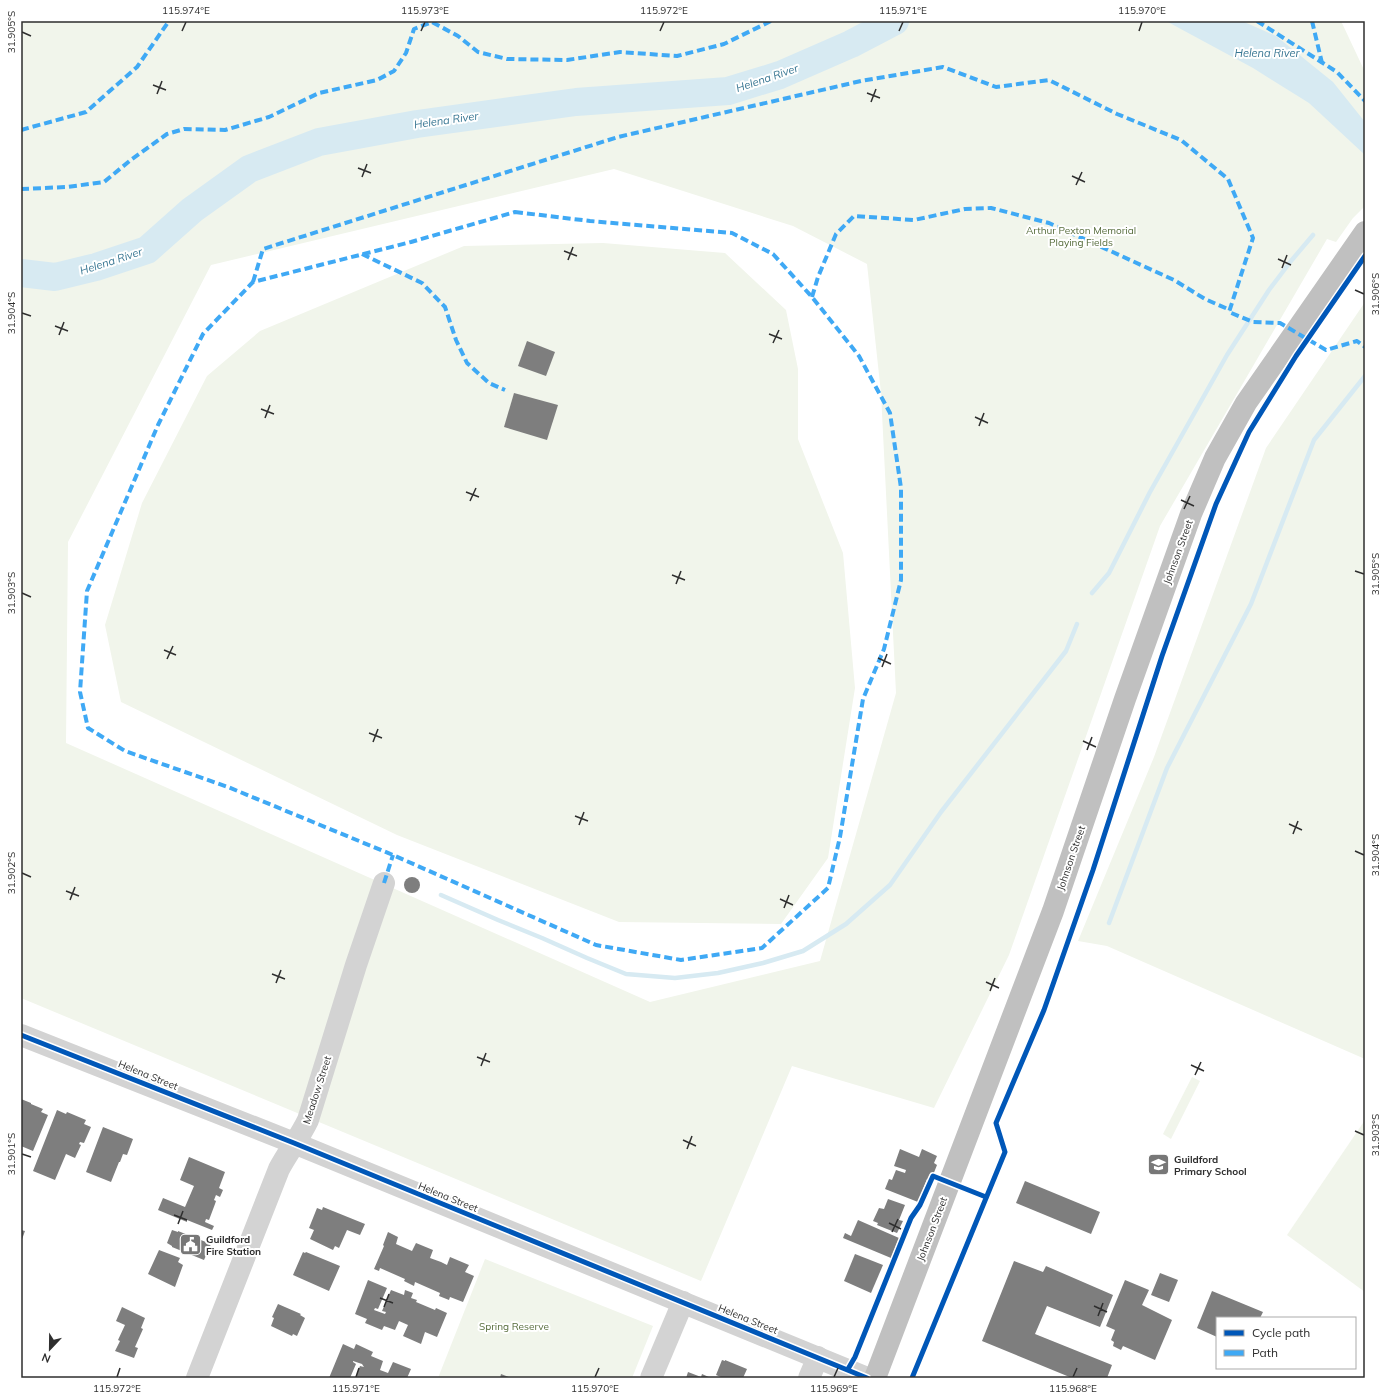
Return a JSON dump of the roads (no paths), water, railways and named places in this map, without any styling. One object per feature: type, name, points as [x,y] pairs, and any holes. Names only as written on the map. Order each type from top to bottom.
[{"type":"highway","name":"Johnson Street","points":[[875,1378],[1053,911],[1191,514],[1215,458],[1246,403],[1365,232]]},
{"type":"street","name":"Meadow Street","points":[[197,1378],[279,1169],[308,1120],[356,966],[384,883]]},
{"type":"street","name":"Helena Street","points":[[21,1035],[294,1143],[868,1378]]},
{"type":"street","points":[[651,1378],[683,1302]]},
{"type":"street","points":[[809,1378],[818,1357]]},
{"type":"water","name":"Helena River","points":[[1166,21],[1242,21],[1276,36],[1333,82],[1365,122],[1365,155],[1309,103],[1253,68]]},
{"type":"waterway","name":"Helena River","points":[[21,273],[55,277],[96,267],[147,250],[192,210],[249,169],[319,142],[417,124],[576,102],[728,91],[780,75],[851,44],[895,21]]},
{"type":"waterway","points":[[1092,593],[1109,573],[1150,492],[1227,355],[1269,290],[1313,235]]},
{"type":"waterway","points":[[1109,923],[1167,768],[1251,604],[1314,440],[1365,376]]},
{"type":"waterway","points":[[441,895],[626,974],[675,978],[718,973],[763,963],[803,951],[846,924],[890,885],[941,812],[1066,651],[1077,624]]},
{"type":"place","name":"Guildford Primary School","points":[[1158,1165]]},
{"type":"place","name":"Guildford Fire Station","points":[[190,1245]]},
{"type":"park label","name":"Arthur Pexton Memorial Playing Fields","points":[[1081,236]]},
{"type":"park label","name":"Spring Reserve","points":[[514,1326]]}]
